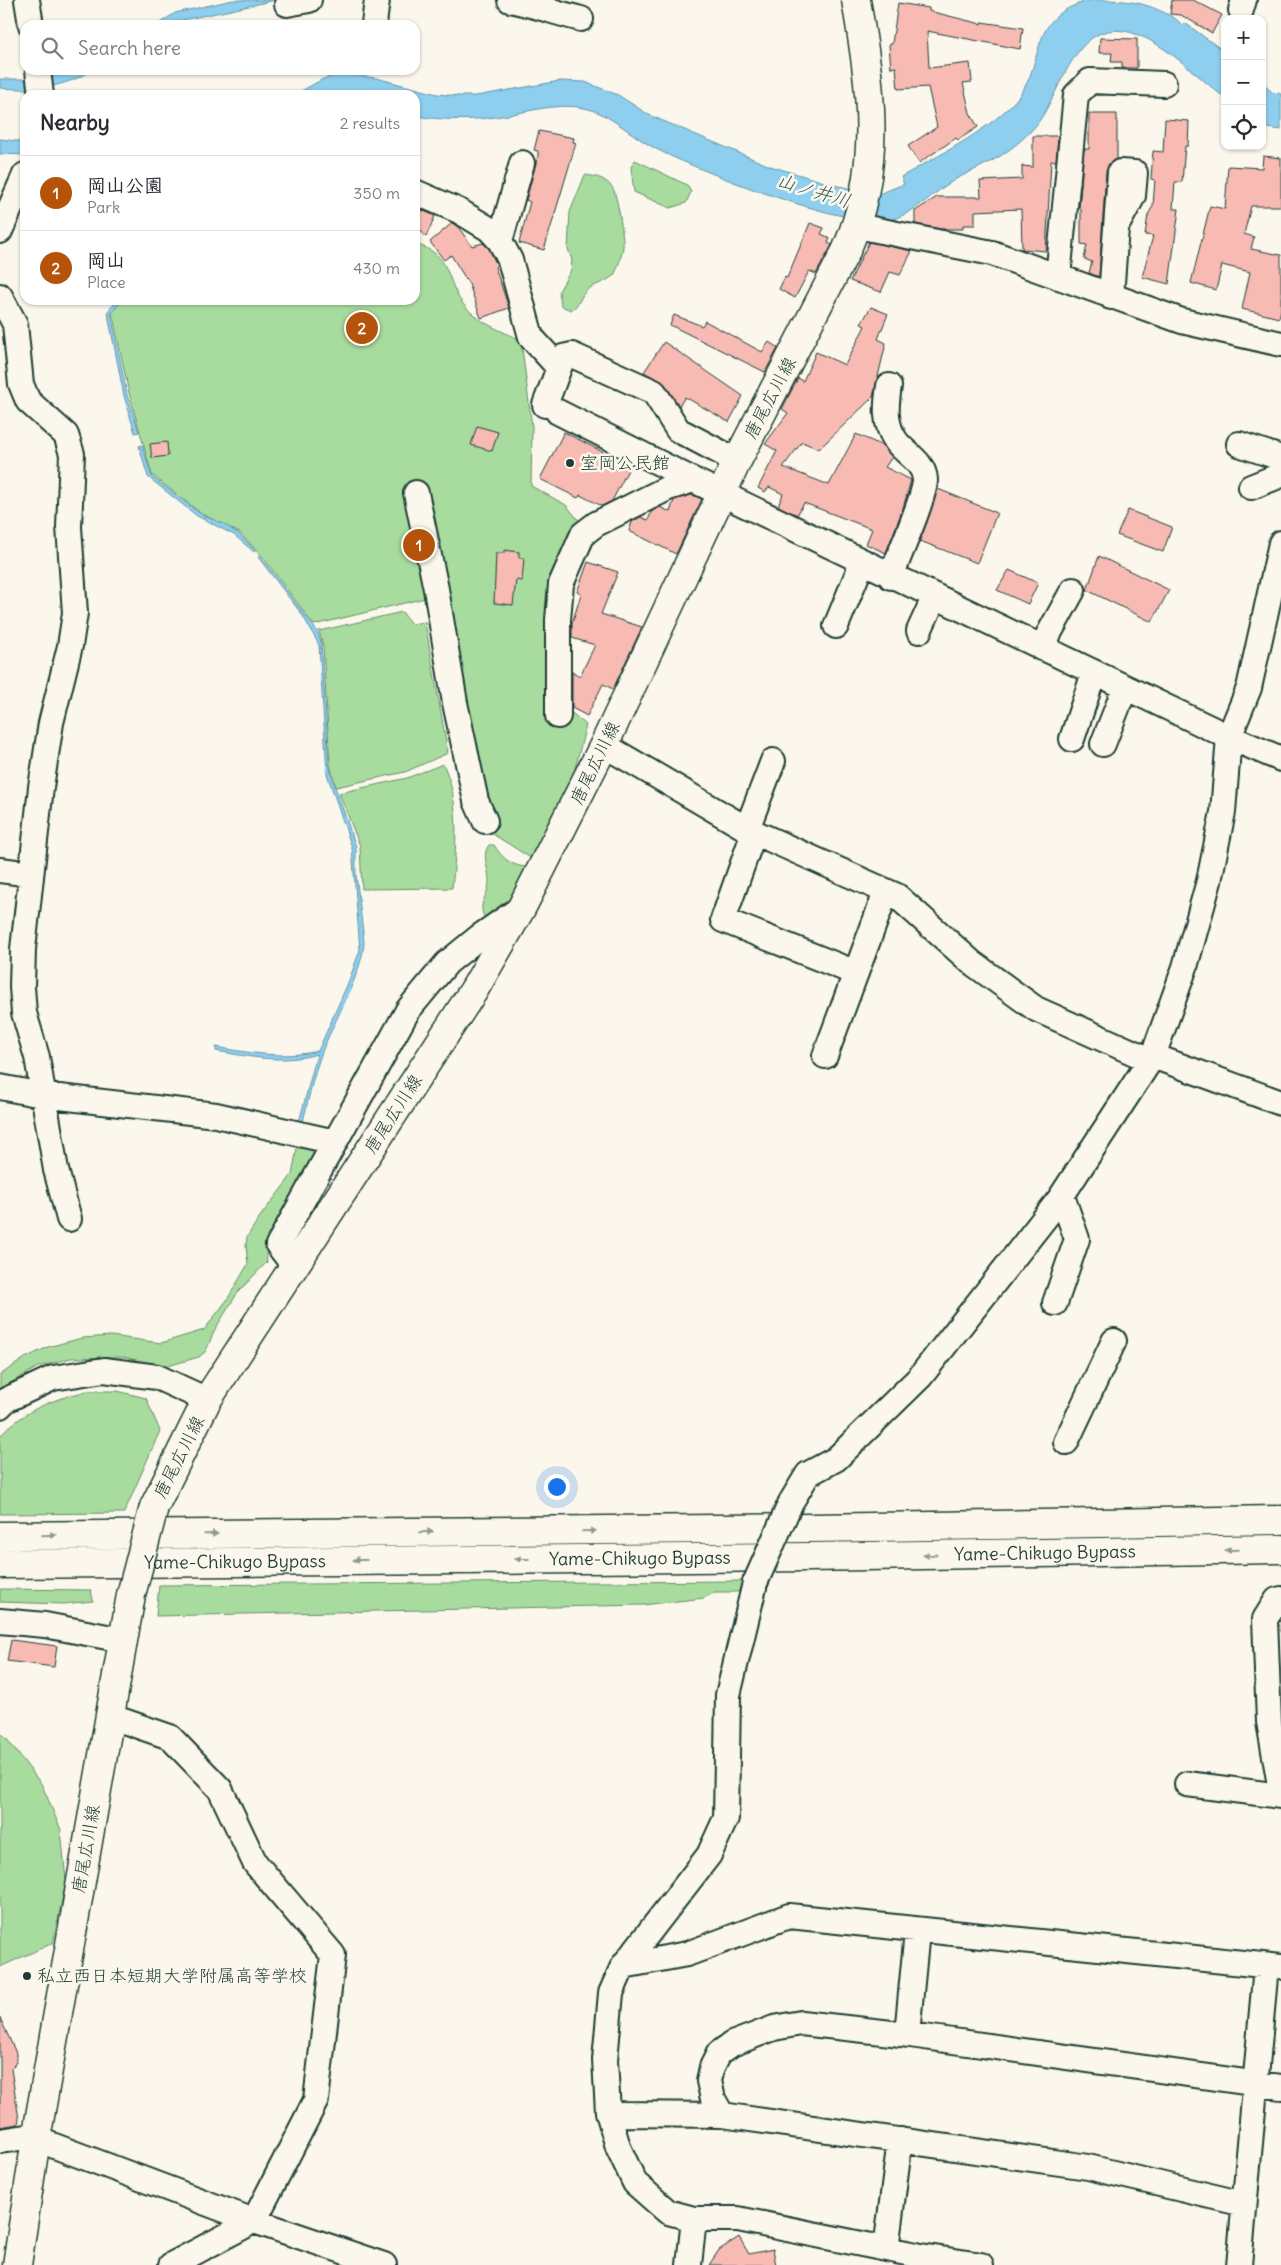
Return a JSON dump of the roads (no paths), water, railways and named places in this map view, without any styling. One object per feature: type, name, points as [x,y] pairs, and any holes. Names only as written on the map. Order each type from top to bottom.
[{"type":"main road","name":"唐尾広川線","points":[[17,2265],[36,2139],[108,1716],[131,1595],[154,1507],[207,1400],[474,990],[522,907],[604,745],[737,461],[857,224],[865,188],[872,138],[869,80],[856,0]]},
{"type":"main road","name":"Yame-Chikugo Bypass","points":[[0,1536],[802,1529],[1281,1520]]},
{"type":"main road","name":"Yame-Chikugo Bypass","points":[[0,1564],[789,1557],[1281,1550]]},
{"type":"street","points":[[27,0],[30,20]]},
{"type":"street","points":[[374,20],[377,0]]},
{"type":"street","points":[[510,0],[548,8],[553,12],[581,19]]},
{"type":"street","points":[[1058,277],[1076,95],[1090,81],[1164,84]]},
{"type":"street","points":[[500,241],[522,163]]},
{"type":"street","points":[[0,231],[20,186]]},
{"type":"street","points":[[420,194],[459,211],[489,229],[500,241],[510,260],[531,337],[559,368]]},
{"type":"street","points":[[857,224],[992,253],[1111,297],[1182,320],[1281,344]]},
{"type":"street","points":[[1111,297],[1116,227]]},
{"type":"street","points":[[0,296],[15,324],[21,384],[28,401],[66,435],[72,454],[69,527],[75,613],[70,646],[51,722],[23,949],[22,987],[24,1013],[37,1057],[42,1096],[56,1170],[69,1219]]},
{"type":"street","points":[[737,461],[678,430],[654,392],[572,354],[563,357],[551,408],[934,598],[1230,737],[1281,759]]},
{"type":"street","points":[[889,386],[886,413],[891,432],[896,442],[918,461],[923,472],[934,484],[891,577]]},
{"type":"street","points":[[1239,444],[1281,458]]},
{"type":"street","points":[[1251,487],[1281,475]]},
{"type":"street","points":[[558,716],[558,620],[561,584],[583,534],[596,524],[668,488],[693,480]]},
{"type":"street","points":[[416,493],[436,590],[454,703],[476,801],[485,821]]},
{"type":"street","points":[[981,2265],[886,2249],[738,2219],[694,2218],[668,2212],[635,2183],[618,2147],[608,2112],[605,2060],[611,1993],[623,1966],[709,1854],[726,1818],[728,1695],[754,1583],[791,1502],[808,1474],[836,1459],[920,1378],[1062,1196],[1151,1058],[1185,967],[1210,881],[1222,812],[1230,737],[1249,688],[1281,543]]},
{"type":"street","points":[[836,626],[862,563]]},
{"type":"street","points":[[1041,648],[1073,590]]},
{"type":"street","points":[[919,631],[934,598]]},
{"type":"street","points":[[1072,739],[1094,673]]},
{"type":"street","points":[[1103,744],[1126,688]]},
{"type":"street","points":[[604,745],[750,831],[897,896],[971,962],[1036,1009],[1151,1058],[1281,1102]]},
{"type":"street","points":[[773,761],[724,920],[856,973]]},
{"type":"street","points":[[0,870],[32,874]]},
{"type":"street","points":[[825,1056],[886,892]]},
{"type":"street","points":[[294,1266],[278,1245],[408,1010],[447,963],[479,937],[522,907]]},
{"type":"street","points":[[0,1087],[42,1096],[216,1115],[335,1142]]},
{"type":"street","points":[[1055,1303],[1077,1239],[1062,1196]]},
{"type":"street","points":[[1066,1442],[1114,1341]]},
{"type":"street","points":[[0,1406],[6,1400],[53,1378],[104,1370],[157,1377],[207,1400]]},
{"type":"street","points":[[1281,1599],[1277,1600],[1265,1619],[1269,1722],[1281,1791]]},
{"type":"street","points":[[0,1621],[45,1625],[123,1640]]},
{"type":"street","points":[[108,1716],[170,1737],[220,1789],[255,1862],[333,1955],[316,2100],[254,2221],[170,2265]]},
{"type":"street","points":[[1186,1784],[1281,1796]]},
{"type":"street","points":[[623,1966],[687,1954],[789,1916],[917,1931],[1274,1966],[1255,2085],[1239,2265]]},
{"type":"street","points":[[907,2034],[917,1931]]},
{"type":"street","points":[[722,2115],[713,2099],[709,2081],[712,2066],[719,2053],[732,2044],[774,2028],[801,2023],[907,2034],[1255,2085],[1281,2087]]},
{"type":"street","points":[[621,2114],[722,2115],[1088,2167],[1244,2204]]},
{"type":"street","points":[[0,2141],[26,2137],[36,2139],[254,2221],[384,2265]]},
{"type":"street","points":[[886,2249],[900,2140]]},
{"type":"street","points":[[689,2265],[694,2218]]},
{"type":"water","points":[[233,0],[275,0],[183,20],[164,20],[175,13]]},
{"type":"water","name":"山ノ井川","points":[[1091,0],[1139,3],[1157,9],[1173,17],[1182,25],[1185,23],[1221,49],[1221,95],[1177,58],[1151,41],[1124,31],[1106,32],[1091,39],[1079,51],[1068,67],[1041,118],[1022,140],[996,159],[953,181],[901,216],[893,219],[873,221],[812,208],[775,197],[705,171],[656,149],[607,117],[580,107],[543,108],[485,118],[445,119],[420,116],[420,90],[303,90],[323,79],[339,75],[376,78],[437,94],[459,96],[476,96],[560,81],[585,82],[618,95],[649,115],[770,166],[838,186],[879,194],[904,184],[901,177],[975,134],[1002,114],[1013,103],[1024,88],[1031,73],[1040,43],[1046,30],[1055,18],[1069,8]]},
{"type":"water","points":[[51,75],[84,75],[71,81],[48,87],[25,89],[0,88],[0,79],[32,79]]},
{"type":"water","points":[[1266,87],[1273,93],[1281,94],[1281,130],[1266,128]]},
{"type":"water","points":[[0,139],[20,141],[20,155],[0,154]]},
{"type":"water","points":[[113,305],[118,305],[111,314],[127,395],[139,432],[135,433],[124,396],[108,311]]},
{"type":"water","points":[[142,445],[152,477],[202,515],[224,524],[240,535],[255,550],[254,552],[234,535],[197,516],[148,477],[139,446]]},
{"type":"water","points":[[260,556],[317,631],[321,642],[329,763],[332,778],[356,847],[356,874],[364,941],[363,953],[354,981],[319,1061],[302,1126],[298,1126],[317,1054],[292,1059],[279,1059],[216,1051],[216,1047],[254,1053],[292,1055],[318,1051],[348,983],[360,950],[352,848],[327,774],[319,645],[303,616],[258,557]]},
{"type":"place","name":"岡山","points":[[362,328]]},
{"type":"place","name":"室岡公民館","points":[[570,463]]},
{"type":"place","name":"岡山公園","points":[[419,545]]},
{"type":"place","name":"私立西日本短期大学附属高等学校","points":[[27,1976]]}]
